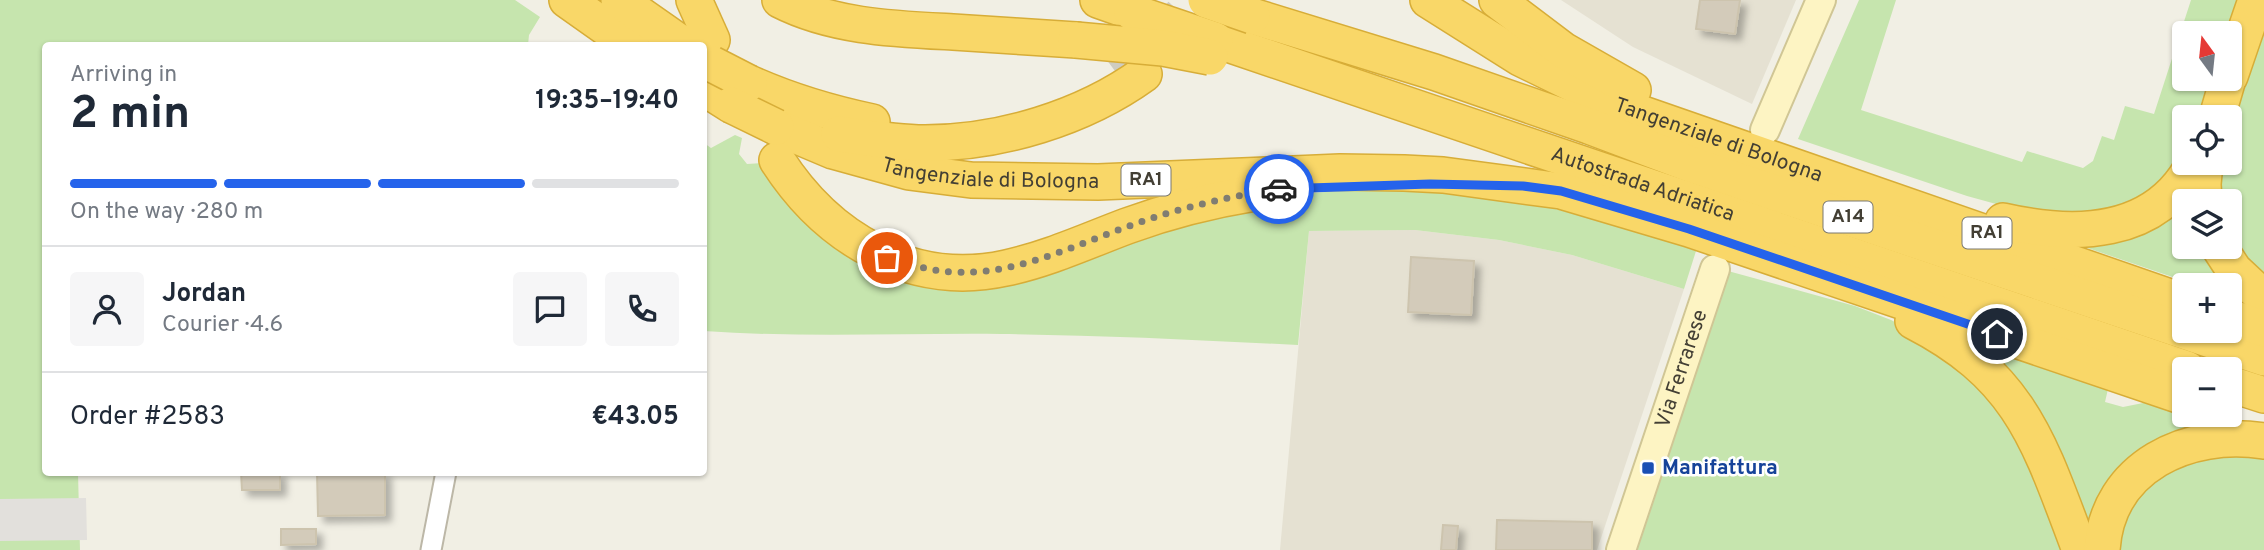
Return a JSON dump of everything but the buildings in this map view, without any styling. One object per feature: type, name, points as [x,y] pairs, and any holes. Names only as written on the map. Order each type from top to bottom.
[{"type":"highway","points":[[567,0],[626,42]]},
{"type":"highway","points":[[619,0],[671,42]]},
{"type":"highway","points":[[694,0],[728,88],[810,204],[834,227],[860,244],[887,258],[916,267],[947,272],[980,272],[1006,268],[1074,248],[1127,226],[1187,207],[1279,189],[1354,185],[1523,186]]},
{"type":"highway","points":[[780,0],[822,16],[901,29],[1217,50]]},
{"type":"highway","name":"Autostrada Adriatica","points":[[1098,0],[1132,12],[1217,50],[1396,102],[2172,364]]},
{"type":"highway","name":"Autostrada Adriatica","points":[[1206,0],[1258,6],[1698,167],[2264,358]]},
{"type":"highway","name":"Tangenziale di Bologna","points":[[1428,0],[1520,58],[1614,104],[2172,298]]},
{"type":"highway","points":[[1497,0],[1563,50],[1615,80],[1670,108],[1750,140],[1801,170],[1885,183],[2005,221],[2076,231],[2111,226],[2149,211],[2179,185],[2185,175]]},
{"type":"highway","points":[[2242,40],[2256,0]]},
{"type":"highway","points":[[707,71],[728,88],[782,98],[829,113],[879,123],[932,124],[970,121],[1034,108],[1129,72]]},
{"type":"highway","name":"Tangenziale di Bologna","points":[[728,88],[833,151],[909,172],[971,180],[1098,182],[1340,172],[1443,175],[1561,191],[1590,199],[1714,253],[2172,393]]},
{"type":"highway","points":[[1714,253],[1798,276],[1899,315],[1933,332],[1970,356],[2004,389],[2024,416],[2080,550]]},
{"type":"highway","points":[[2227,259],[2234,270],[2264,298]]},
{"type":"highway","points":[[2242,321],[2264,329]]},
{"type":"highway","points":[[2242,388],[2264,395]]},
{"type":"highway","points":[[2242,416],[2264,424]]},
{"type":"highway","points":[[2102,550],[2108,521],[2116,501],[2131,481],[2153,461],[2197,442],[2231,439],[2264,442]]},
{"type":"main road","points":[[1765,130],[1821,0]]},
{"type":"main road","name":"Via Ferrarese","points":[[1621,550],[1714,253]]},
{"type":"street","points":[[431,550],[445,476]]},
{"type":"shaded area","points":[[1561,0],[1796,0],[1752,104],[1633,47]]},
{"type":"shaded area","points":[[1415,230],[1499,240],[1572,255],[1684,289],[1597,550],[1280,550],[1309,231]]},
{"type":"shaded area","points":[[86,498],[87,540],[0,541],[0,499]]},
{"type":"green space","points":[[0,0],[515,0],[540,17],[529,35],[528,42],[42,42],[42,476],[78,476],[80,550],[0,550]]},
{"type":"green space","points":[[1859,0],[1896,0],[1861,110],[2022,162],[2027,151],[2083,168],[2093,161],[2102,136],[2114,140],[2125,106],[2154,114],[2172,59],[2172,91],[2214,91],[2208,105],[2172,105],[2172,175],[2175,175],[2173,178],[2097,220],[2007,207],[1798,139]]},
{"type":"green space","points":[[2191,0],[2245,0],[2235,21],[2184,21]]},
{"type":"green space","points":[[2264,9],[2264,287],[2240,259],[2242,189],[2213,189],[2213,175],[2242,175],[2242,105],[2234,105],[2238,91],[2242,91],[2242,79]]},
{"type":"green space","points":[[735,135],[742,138],[739,154],[747,164],[763,163],[914,271],[1271,196],[1365,189],[1459,193],[1517,200],[1616,223],[1696,251],[1684,289],[1572,255],[1499,240],[1415,230],[1309,231],[1298,345],[1038,335],[815,335],[707,331],[707,145],[711,148]]},
{"type":"green space","points":[[2172,206],[2172,259],[2219,259],[2230,273],[2172,273],[2172,277],[2073,243]]},
{"type":"green space","points":[[1728,271],[1855,306],[1891,320],[1927,339],[1997,393],[2073,550],[1631,550]]},
{"type":"green space","points":[[2242,289],[2254,305],[2242,300]]},
{"type":"green space","points":[[1973,341],[2108,389],[2105,402],[2123,407],[2148,402],[2172,410],[2172,427],[2217,427],[2093,538]]},
{"type":"green space","points":[[2264,451],[2264,550],[2108,550],[2112,529],[2167,461]]},
{"type":"tunnel","points":[[1115,71],[1157,40],[1194,0]]},
{"type":"way so far","points":[[887,258],[916,267],[947,272],[980,272],[1006,268],[1074,248],[1127,226],[1187,207],[1279,189]]},
{"type":"place","name":"Manifattura","points":[[1648,468]]},
{"type":"route","points":[[1279,189],[1430,184],[1523,186],[1561,191],[1689,229],[1997,334]]}]
